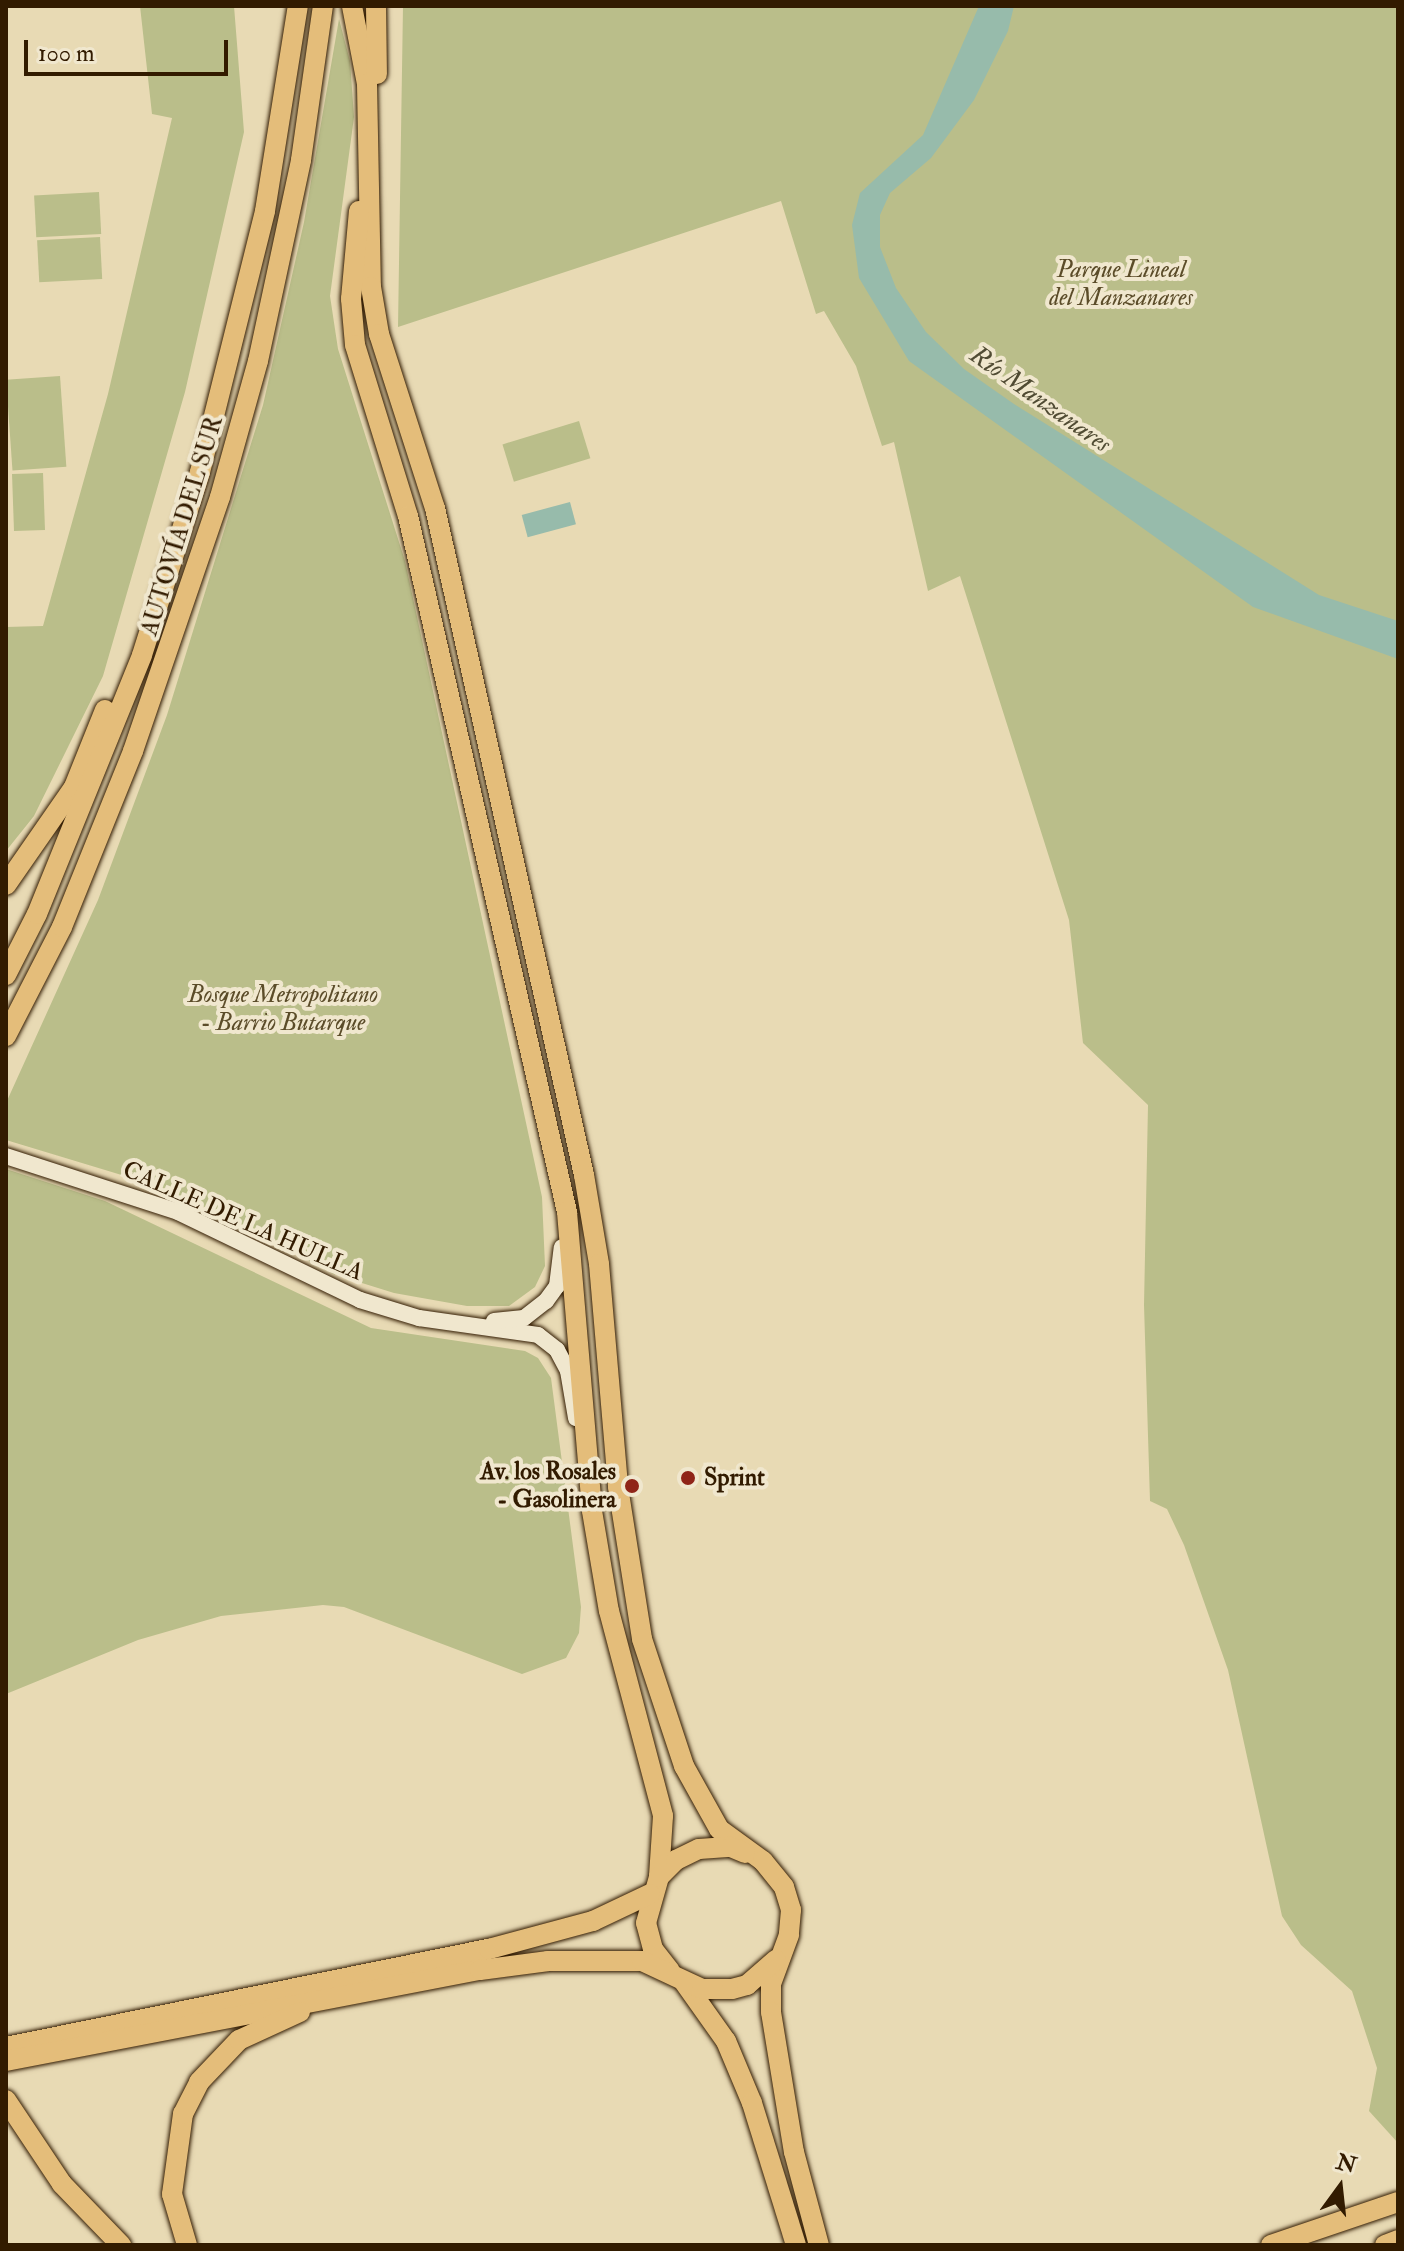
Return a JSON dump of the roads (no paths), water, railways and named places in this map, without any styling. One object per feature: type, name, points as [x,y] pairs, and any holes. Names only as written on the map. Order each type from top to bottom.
[{"type":"highway","name":"AUTOVÍA DEL SUR","points":[[6,975],[89,789],[166,584],[255,256],[298,6]]},
{"type":"highway","name":"AUTOVÍA DEL SUR","points":[[6,1036],[62,927],[129,762],[220,497],[258,361],[298,176],[323,6]]},
{"type":"highway","points":[[352,6],[367,84],[371,287],[379,334],[435,508],[584,1175],[599,1264],[618,1487],[642,1639],[684,1766],[719,1829],[763,1861],[784,1887],[791,1910],[788,1939],[771,1984],[774,2038],[794,2152],[819,2245]]},
{"type":"highway","points":[[376,6],[379,334]]},
{"type":"highway","points":[[369,152],[351,299],[355,345],[408,516],[540,1083],[567,1212],[592,1511],[609,1611],[663,1816],[646,1923],[653,1949],[726,2041],[752,2103],[796,2245]]},
{"type":"highway","points":[[6,885],[74,787],[134,639],[166,584]]},
{"type":"highway","points":[[6,2061],[45,2046],[489,1949],[593,1921],[654,1886],[676,1860],[699,1849],[731,1847],[763,1861]]},
{"type":"highway","points":[[6,2047],[45,2046],[548,1961],[642,1961],[702,1989],[747,1985],[771,1968],[788,1939]]},
{"type":"highway","points":[[187,2245],[172,2194],[172,2167],[183,2114],[199,2082],[239,2040],[262,2027],[373,1990]]},
{"type":"highway","points":[[6,2100],[62,2184],[121,2245]]},
{"type":"highway","points":[[1271,2245],[1398,2202]]},
{"type":"highway","points":[[1385,2245],[1398,2240]]},
{"type":"street","points":[[462,1323],[524,1318],[557,1286],[563,1258],[540,1083]]},
{"type":"street","name":"CALLE DE LA HULLA","points":[[6,1156],[178,1212],[360,1300],[419,1318],[462,1323]]},
{"type":"street","points":[[462,1323],[538,1335],[557,1350],[568,1371],[592,1511]]},
{"type":"place","name":"Sprint","points":[[688,1478]]},
{"type":"place","name":"Av. los Rosales - Gasolinera","points":[[632,1486]]},
{"type":"park label","name":"Parque Lineal del Manzanares","points":[[1121,284]]},
{"type":"park label","name":"Bosque Metropolitano - Barrio Butarque","points":[[283,1009]]},
{"type":"water label","name":"Río Manzanares","points":[[1040,400]]}]
